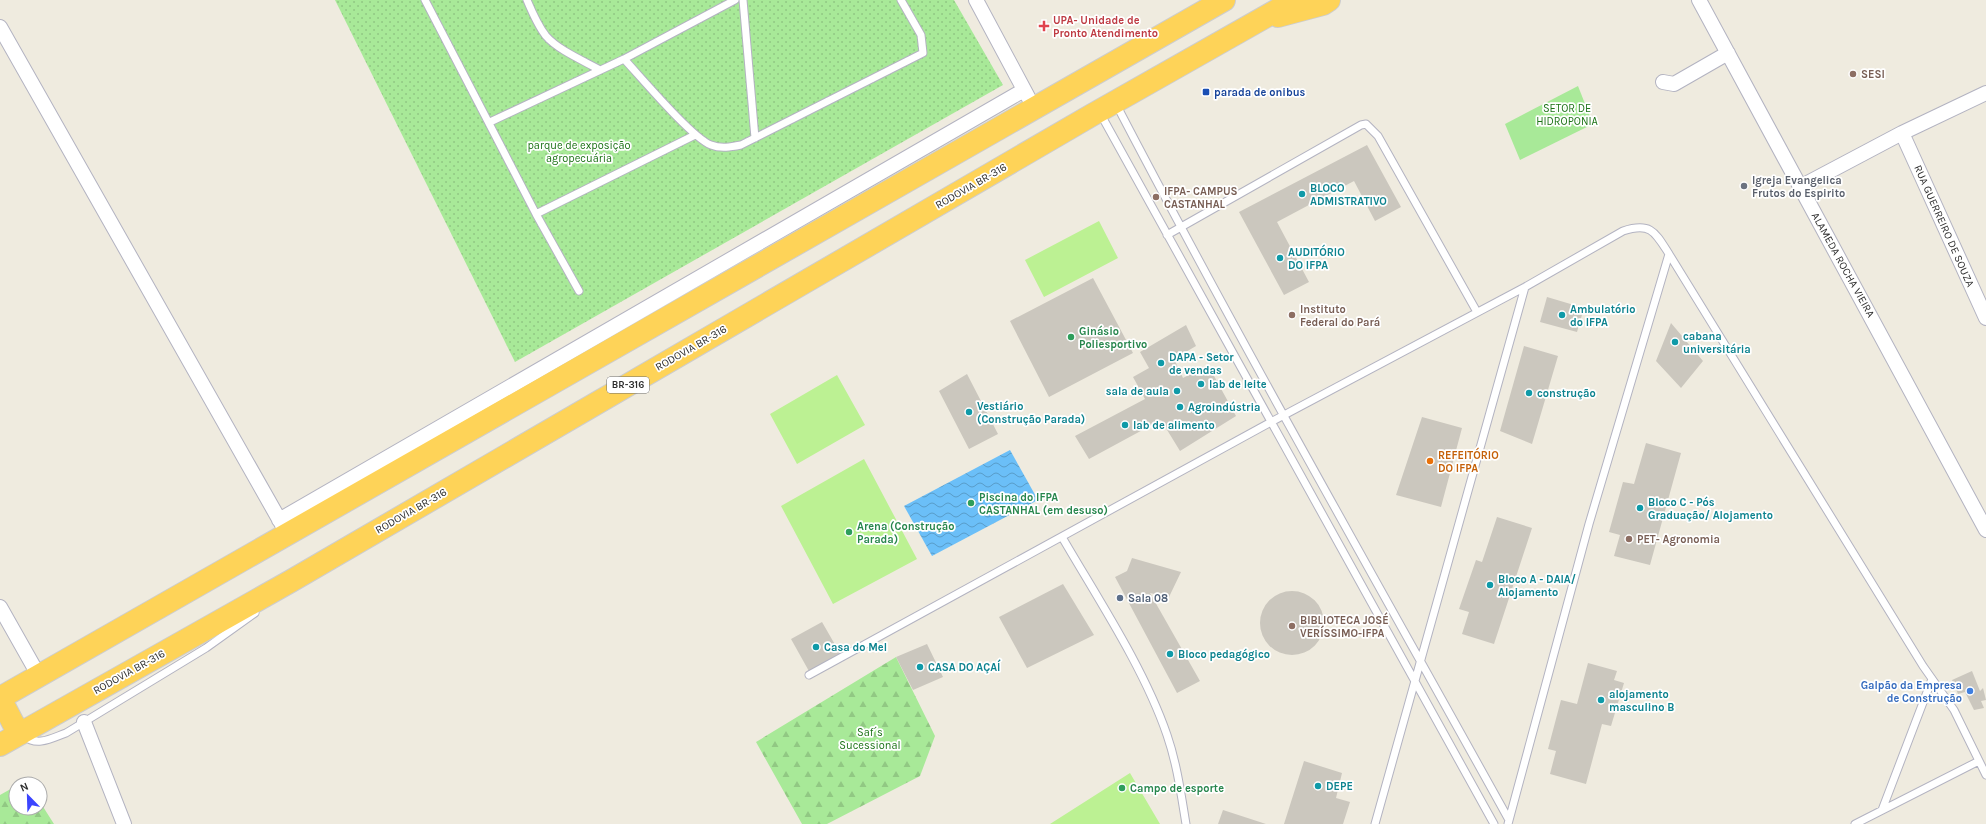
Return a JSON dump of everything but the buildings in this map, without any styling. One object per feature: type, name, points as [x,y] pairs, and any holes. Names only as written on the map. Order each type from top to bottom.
[{"type":"highway","points":[[20,734],[0,698],[40,676],[284,528],[1035,109],[1224,0]]},
{"type":"highway","name":"BR-316","points":[[1256,22],[1294,0]]},
{"type":"highway","points":[[1256,22],[1323,4],[1329,0]]},
{"type":"highway","name":"RODOVIA BR-316","points":[[0,746],[291,581],[1256,22]]},
{"type":"street","points":[[976,0],[1035,109]]},
{"type":"street","name":"ALAMEDA ROCHA VIEIRA","points":[[1699,0],[1986,530]]},
{"type":"street","points":[[0,27],[284,528],[1024,90]]},
{"type":"street","points":[[1663,82],[1674,84],[1728,53]]},
{"type":"street","points":[[1800,187],[1902,133],[1986,93]]},
{"type":"street","name":"RUA GUERREIRO DE SOUZA","points":[[1902,133],[1986,318]]},
{"type":"street","points":[[0,607],[40,676]]},
{"type":"street","points":[[84,722],[124,824]]},
{"type":"lane","points":[[425,0],[490,122],[536,214],[579,291]]},
{"type":"lane","points":[[527,0],[534,17],[547,37],[572,55],[600,70]]},
{"type":"lane","points":[[490,122],[624,59],[735,0]]},
{"type":"lane","points":[[743,0],[755,138]]},
{"type":"lane","points":[[624,59],[695,135],[710,145],[726,148],[741,145],[923,52],[921,35],[901,0]]},
{"type":"lane","points":[[1107,107],[1180,227],[1283,416],[1509,822]]},
{"type":"lane","points":[[1107,107],[1167,235],[1415,685],[1494,824]]},
{"type":"lane","points":[[1167,235],[1361,125],[1366,124],[1378,136],[1477,312]]},
{"type":"lane","points":[[536,214],[695,135]]},
{"type":"lane","points":[[809,675],[1270,422],[1477,312],[1623,232],[1634,228],[1646,228],[1654,231],[1669,254],[1932,679],[1954,710],[1986,775]]},
{"type":"lane","points":[[1509,822],[1589,524],[1669,254]]},
{"type":"lane","points":[[1375,824],[1525,286]]},
{"type":"lane","points":[[1062,537],[1111,621],[1155,703],[1175,760],[1186,824]]},
{"type":"lane","points":[[20,734],[29,741],[44,741],[66,733],[206,648],[265,606],[291,581]]},
{"type":"lane","points":[[1882,810],[1932,679]]},
{"type":"lane","points":[[1855,824],[1979,761]]},
{"type":"green space","name":"parque de exposição agropecuária","points":[[335,0],[954,0],[1003,85],[515,362]]},
{"type":"green space","name":"SETOR DE HIDROPONIA","points":[[1578,86],[1593,124],[1520,160],[1505,124]]},
{"type":"green space","points":[[1099,221],[1118,258],[1044,297],[1025,260]]},
{"type":"green space","points":[[837,375],[865,425],[797,464],[770,414]]},
{"type":"green space","name":"Arena (Construção Parada)","points":[[864,459],[917,559],[833,604],[781,506]]},
{"type":"green space","name":"Saf´s Sucessional","points":[[896,657],[935,736],[920,776],[827,824],[802,824],[756,742]]},
{"type":"green space","name":"Campo de esporte","points":[[1130,773],[1160,824],[1050,824]]},
{"type":"green space","points":[[8,790],[8,816],[48,816],[48,815],[54,824],[0,824],[0,795]]},
{"type":"water","name":"Piscina do IFPA CASTANHAL (em desuso)","points":[[1010,450],[1038,500],[932,556],[904,506]]},
{"type":"place","name":"UPA- Unidade de Pronto Atendimento","points":[[1044,26]]},
{"type":"place","name":"SESI","points":[[1853,74]]},
{"type":"place","name":"parada de onibus","points":[[1206,92]]},
{"type":"place","name":"Igreja Evangelica Frutos do Espirito","points":[[1744,186]]},
{"type":"place","name":"BLOCO ADMISTRATIVO","points":[[1302,194]]},
{"type":"place","name":"IFPA- CAMPUS CASTANHAL","points":[[1156,197]]},
{"type":"place","name":"AUDITÓRIO DO IFPA","points":[[1280,258]]},
{"type":"place","name":"Instituto Federal do Pará","points":[[1292,315]]},
{"type":"place","name":"Ambulatório do IFPA","points":[[1562,315]]},
{"type":"place","name":"Ginásio Poliesportivo","points":[[1071,337]]},
{"type":"place","name":"cabana universitária","points":[[1675,342]]},
{"type":"place","name":"DAPA - Setor de vendas","points":[[1161,363]]},
{"type":"place","name":"lab de leite","points":[[1201,384]]},
{"type":"place","name":"sala de aula","points":[[1177,391]]},
{"type":"place","name":"construção","points":[[1529,393]]},
{"type":"place","name":"Agroindústria","points":[[1180,407]]},
{"type":"place","name":"Vestiário (Construção Parada)","points":[[969,412]]},
{"type":"place","name":"lab de alimento","points":[[1125,425]]},
{"type":"place","name":"REFEITÓRIO DO IFPA","points":[[1430,461]]},
{"type":"place","name":"Piscina do IFPA CASTANHAL (em desuso)","points":[[971,503]]},
{"type":"place","name":"Bloco C - Pós Graduação/ Alojamento","points":[[1640,508]]},
{"type":"place","name":"Arena (Construção Parada)","points":[[849,532]]},
{"type":"place","name":"PET- Agronomia","points":[[1629,539]]},
{"type":"place","name":"Bloco A - DAIA/ Alojamento","points":[[1490,585]]},
{"type":"place","name":"Sala 08","points":[[1120,598]]},
{"type":"place","name":"BIBLIOTECA JOSÉ VERÍSSIMO-IFPA","points":[[1292,626]]},
{"type":"place","name":"Casa do Mel","points":[[816,647]]},
{"type":"place","name":"Bloco pedagógico","points":[[1170,654]]},
{"type":"place","name":"CASA DO AÇAÍ","points":[[920,667]]},
{"type":"place","name":"Galpão da Empresa de Construção","points":[[1970,691]]},
{"type":"place","name":"alojamento masculino B","points":[[1601,700]]},
{"type":"place","name":"DEPE","points":[[1318,786]]},
{"type":"place","name":"Campo de esporte","points":[[1122,788]]}]
